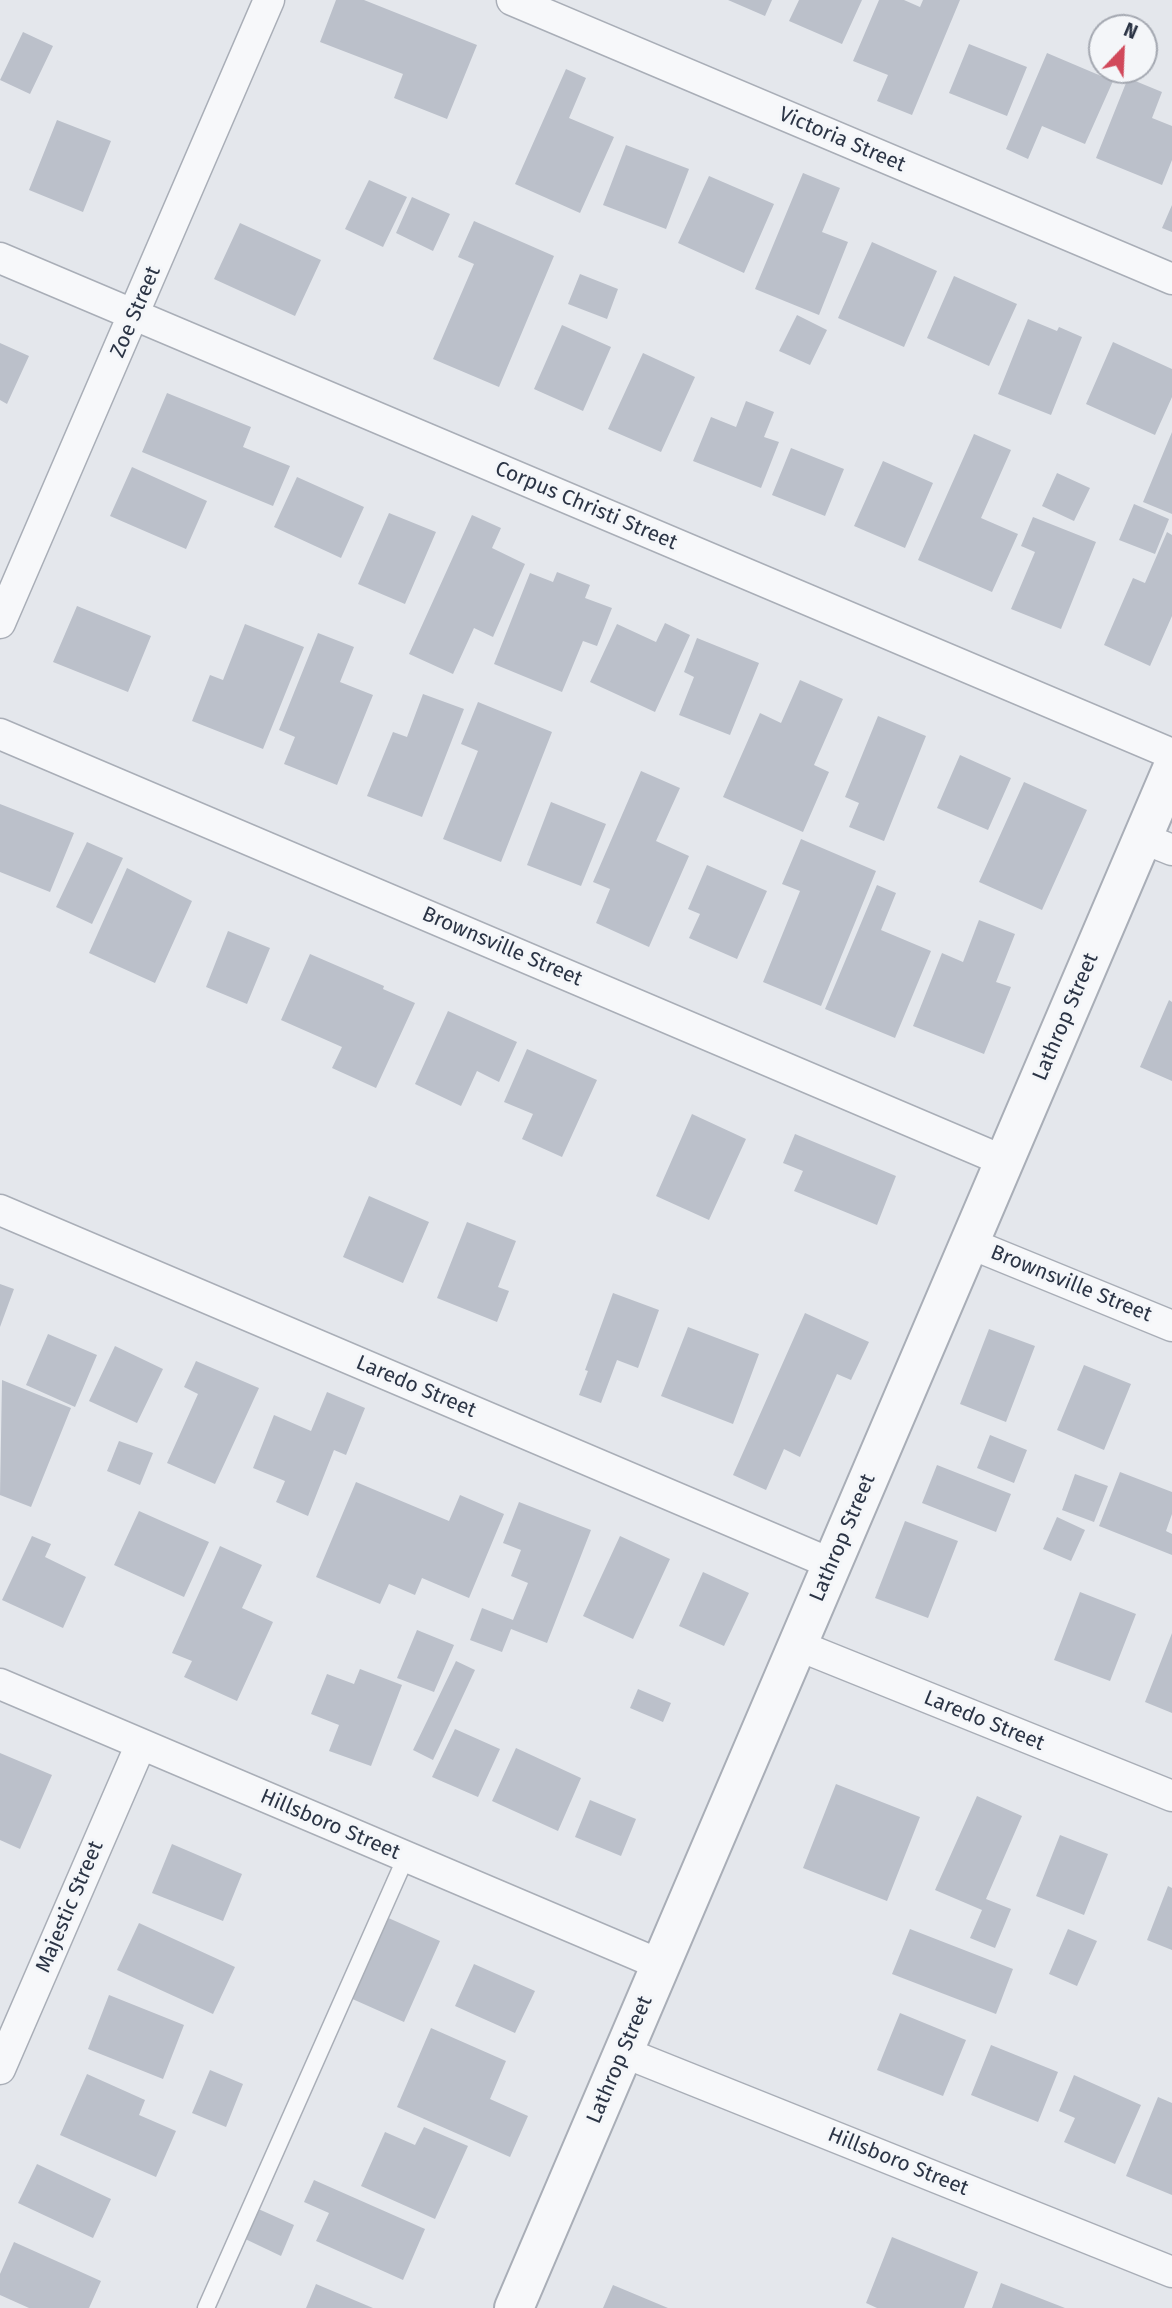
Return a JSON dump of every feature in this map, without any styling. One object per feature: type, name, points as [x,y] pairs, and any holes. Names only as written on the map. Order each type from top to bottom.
[{"type":"street","name":"Zoe Street","points":[[0,623],[269,0]]},
{"type":"street","name":"Victoria Street","points":[[512,0],[1172,279]]},
{"type":"street","name":"Corpus Christi Street","points":[[0,258],[1172,754]]},
{"type":"street","name":"Brownsville Street","points":[[0,734],[1004,1161]]},
{"type":"street","name":"Lathrop Street","points":[[514,2308],[1004,1161],[1157,844],[1172,769]]},
{"type":"street","name":"Laredo Street","points":[[0,1210],[832,1564]]},
{"type":"street","name":"Brownsville Street","points":[[969,1243],[1172,1325]]},
{"type":"street","name":"Laredo Street","points":[[797,1645],[1172,1796]]},
{"type":"street","name":"Hillsboro Street","points":[[0,1684],[661,1965]]},
{"type":"street","name":"Majestic Street","points":[[0,2069],[141,1744]]},
{"type":"street","name":"Hillsboro Street","points":[[623,2052],[1172,2272]]},
{"type":"lane","points":[[206,2308],[406,1857]]},
{"type":"building","points":[[336,0],[364,0],[477,45],[447,119],[394,98],[403,74],[320,42]]},
{"type":"building","points":[[728,0],[772,0],[765,16]]},
{"type":"building","points":[[799,0],[862,0],[842,44],[789,21]]},
{"type":"building","points":[[879,0],[904,0],[920,7],[923,0],[960,0],[912,115],[877,101],[888,75],[853,61]]},
{"type":"building","points":[[23,32],[53,46],[30,94],[0,80]]},
{"type":"building","points":[[969,44],[1027,67],[1007,116],[949,93]]},
{"type":"building","points":[[1047,53],[1088,70],[1088,84],[1112,84],[1085,144],[1042,126],[1028,159],[1006,149]]},
{"type":"building","points":[[566,69],[586,78],[569,118],[614,137],[580,213],[515,184]]},
{"type":"building","points":[[1126,84],[1143,84],[1162,92],[1152,118],[1172,126],[1172,160],[1162,185],[1096,158]]},
{"type":"building","points":[[57,120],[111,141],[83,212],[29,190]]},
{"type":"building","points":[[626,145],[689,169],[666,229],[603,205]]},
{"type":"building","points":[[803,173],[840,188],[822,232],[848,242],[819,315],[755,289]]},
{"type":"building","points":[[709,176],[774,204],[744,273],[678,243]]},
{"type":"building","points":[[369,180],[407,197],[383,247],[345,229]]},
{"type":"building","points":[[412,197],[450,214],[433,251],[396,233]]},
{"type":"building","points":[[1172,205],[1172,232],[1162,228]]},
{"type":"building","points":[[474,221],[554,256],[499,387],[433,359],[474,264],[458,257]]},
{"type":"building","points":[[240,223],[321,260],[295,316],[214,279]]},
{"type":"building","points":[[872,242],[937,271],[904,347],[838,318]]},
{"type":"building","points":[[580,274],[618,289],[607,319],[568,304]]},
{"type":"building","points":[[954,276],[1017,304],[989,366],[927,338]]},
{"type":"building","points":[[797,315],[827,330],[810,365],[779,351]]},
{"type":"building","points":[[1028,319],[1057,331],[1059,327],[1082,337],[1051,415],[998,394]]},
{"type":"building","points":[[562,325],[611,347],[583,411],[534,389]]},
{"type":"building","points":[[1113,342],[1172,369],[1172,397],[1155,435],[1086,404]]},
{"type":"building","points":[[0,343],[29,356],[7,404],[0,400]]},
{"type":"building","points":[[643,353],[695,377],[661,452],[608,429]]},
{"type":"building","points":[[167,393],[251,427],[243,447],[290,466],[273,506],[142,452]]},
{"type":"building","points":[[746,401],[774,412],[764,437],[779,442],[761,488],[693,461],[711,417],[736,427]]},
{"type":"building","points":[[1172,432],[1172,514],[1143,502]]},
{"type":"building","points":[[974,434],[1011,450],[981,518],[1018,534],[992,592],[918,560]]},
{"type":"building","points":[[791,448],[844,469],[825,516],[772,495]]},
{"type":"building","points":[[883,461],[933,483],[905,548],[854,526]]},
{"type":"building","points":[[132,467],[207,501],[186,549],[110,516]]},
{"type":"building","points":[[1057,473],[1090,488],[1074,521],[1042,506]]},
{"type":"building","points":[[297,477],[364,507],[341,558],[274,527]]},
{"type":"building","points":[[1134,504],[1169,519],[1155,554],[1119,540]]},
{"type":"building","points":[[389,513],[436,532],[405,604],[358,584]]},
{"type":"building","points":[[472,515],[501,528],[492,548],[525,564],[493,637],[474,628],[453,674],[409,654]]},
{"type":"building","points":[[1033,517],[1096,542],[1061,629],[1011,609],[1035,552],[1021,546]]},
{"type":"building","points":[[1167,532],[1172,535],[1172,616],[1150,666],[1104,645],[1133,578],[1145,583]]},
{"type":"building","points":[[557,572],[590,585],[585,598],[612,608],[597,646],[583,641],[562,692],[494,664],[530,573],[553,582]]},
{"type":"building","points":[[77,606],[151,636],[128,692],[53,662]]},
{"type":"building","points":[[665,623],[690,635],[655,712],[590,682],[617,624],[656,642]]},
{"type":"building","points":[[245,624],[304,647],[263,749],[192,721],[210,675],[223,680]]},
{"type":"building","points":[[318,633],[354,647],[340,682],[373,695],[337,785],[284,764],[295,737],[279,730]]},
{"type":"building","points":[[697,638],[759,663],[730,735],[679,715],[694,677],[684,672]]},
{"type":"building","points":[[800,680],[843,699],[814,765],[829,772],[803,832],[723,797],[760,713],[781,723]]},
{"type":"building","points":[[423,694],[464,709],[422,817],[367,796],[393,732],[407,737]]},
{"type":"building","points":[[478,702],[552,732],[501,862],[443,839],[478,751],[461,744]]},
{"type":"building","points":[[878,716],[926,736],[884,841],[849,827],[859,803],[845,797]]},
{"type":"building","points":[[960,755],[1011,778],[988,830],[937,808]]},
{"type":"building","points":[[641,771],[680,788],[656,841],[689,856],[649,947],[596,923],[610,889],[593,882]]},
{"type":"building","points":[[1024,782],[1087,810],[1042,910],[979,882]]},
{"type":"building","points":[[551,802],[606,824],[581,886],[527,865]]},
{"type":"building","points":[[0,804],[74,833],[50,892],[0,872]]},
{"type":"building","points":[[801,839],[876,871],[821,1006],[763,982],[800,891],[782,884]]},
{"type":"building","points":[[87,842],[123,858],[92,924],[56,907]]},
{"type":"building","points":[[707,865],[767,891],[737,959],[689,938],[700,914],[688,909]]},
{"type":"building","points":[[127,868],[192,901],[155,983],[89,953]]},
{"type":"building","points":[[877,885],[896,893],[881,930],[931,951],[895,1038],[825,1009]]},
{"type":"building","points":[[979,920],[1015,934],[996,982],[1011,987],[984,1054],[913,1026],[942,953],[963,962]]},
{"type":"building","points":[[228,931],[270,948],[247,1004],[206,987]]},
{"type":"building","points":[[310,954],[384,986],[383,989],[415,1003],[376,1088],[332,1068],[342,1047],[281,1020]]},
{"type":"building","points":[[1169,1000],[1172,1002],[1172,1081],[1140,1067]]},
{"type":"building","points":[[448,1011],[517,1042],[499,1082],[477,1071],[461,1106],[415,1084]]},
{"type":"building","points":[[527,1049],[597,1080],[562,1157],[522,1139],[533,1114],[504,1102]]},
{"type":"building","points":[[692,1114],[746,1139],[709,1220],[656,1196]]},
{"type":"building","points":[[795,1134],[896,1176],[877,1225],[794,1191],[803,1171],[783,1163]]},
{"type":"building","points":[[369,1196],[429,1222],[403,1283],[343,1257]]},
{"type":"building","points":[[467,1222],[516,1241],[498,1287],[509,1291],[497,1322],[437,1298]]},
{"type":"building","points":[[0,1284],[14,1289],[0,1327]]},
{"type":"building","points":[[613,1293],[659,1310],[638,1368],[617,1360],[601,1403],[579,1395],[588,1371],[585,1370]]},
{"type":"building","points":[[805,1313],[869,1342],[851,1380],[837,1374],[800,1457],[784,1449],[766,1490],[733,1475]]},
{"type":"building","points":[[688,1327],[759,1354],[733,1424],[661,1396]]},
{"type":"building","points":[[989,1329],[1035,1346],[1006,1422],[960,1404]]},
{"type":"building","points":[[48,1334],[97,1355],[75,1407],[26,1385]]},
{"type":"building","points":[[115,1346],[163,1369],[137,1423],[89,1401]]},
{"type":"building","points":[[196,1361],[259,1388],[215,1484],[167,1463],[198,1394],[184,1387]]},
{"type":"building","points":[[1084,1365],[1131,1384],[1104,1450],[1057,1430]]},
{"type":"building","points":[[2,1380],[71,1408],[31,1507],[0,1495]]},
{"type":"building","points":[[327,1392],[365,1408],[346,1455],[334,1450],[308,1516],[276,1502],[285,1481],[253,1468],[274,1415],[311,1431]]},
{"type":"building","points":[[990,1435],[1027,1450],[1014,1483],[977,1468]]},
{"type":"building","points":[[119,1441],[153,1453],[140,1485],[107,1471]]},
{"type":"building","points":[[937,1465],[1011,1494],[996,1532],[922,1503]]},
{"type":"building","points":[[1120,1472],[1172,1492],[1172,1514],[1166,1531],[1172,1534],[1172,1555],[1099,1526]]},
{"type":"building","points":[[1075,1474],[1108,1486],[1094,1522],[1062,1510]]},
{"type":"building","points":[[356,1482],[449,1521],[460,1495],[504,1514],[469,1598],[422,1578],[415,1595],[389,1584],[380,1604],[316,1577]]},
{"type":"building","points":[[519,1502],[591,1530],[547,1643],[511,1629],[502,1652],[470,1640],[482,1608],[513,1620],[528,1583],[511,1576],[521,1550],[503,1543]]},
{"type":"building","points":[[139,1511],[209,1542],[184,1597],[114,1565]]},
{"type":"building","points":[[1057,1517],[1085,1530],[1071,1561],[1043,1549]]},
{"type":"building","points":[[905,1521],[958,1541],[928,1618],[875,1598]]},
{"type":"building","points":[[32,1536],[51,1544],[45,1557],[86,1577],[63,1628],[2,1600]]},
{"type":"building","points":[[620,1536],[670,1559],[633,1639],[583,1616]]},
{"type":"building","points":[[220,1546],[262,1565],[242,1608],[273,1622],[237,1701],[184,1677],[192,1661],[172,1653]]},
{"type":"building","points":[[703,1572],[749,1593],[724,1646],[679,1626]]},
{"type":"building","points":[[1080,1592],[1136,1614],[1110,1681],[1054,1660]]},
{"type":"building","points":[[417,1630],[454,1645],[434,1692],[397,1678]]},
{"type":"building","points":[[1172,1633],[1172,1713],[1145,1702]]},
{"type":"building","points":[[456,1661],[475,1670],[433,1760],[413,1750]]},
{"type":"building","points":[[360,1669],[402,1685],[371,1766],[329,1751],[339,1725],[311,1714],[327,1674],[354,1684]]},
{"type":"building","points":[[638,1689],[671,1703],[663,1722],[630,1708]]},
{"type":"building","points":[[455,1729],[500,1749],[478,1797],[432,1777]]},
{"type":"building","points":[[516,1748],[581,1778],[558,1831],[492,1801]]},
{"type":"building","points":[[0,1753],[52,1775],[20,1849],[0,1840]]},
{"type":"building","points":[[836,1784],[920,1817],[887,1901],[803,1868]]},
{"type":"building","points":[[977,1796],[1022,1816],[986,1899],[1011,1909],[995,1948],[970,1938],[982,1910],[935,1890]]},
{"type":"building","points":[[590,1800],[636,1819],[621,1856],[575,1837]]},
{"type":"building","points":[[1060,1835],[1108,1854],[1084,1915],[1036,1896]]},
{"type":"building","points":[[172,1844],[242,1874],[223,1921],[152,1893]]},
{"type":"building","points":[[1168,1886],[1172,1888],[1172,1950],[1147,1940]]},
{"type":"building","points":[[384,1916],[440,1941],[404,2022],[348,1997]]},
{"type":"building","points":[[139,1923],[235,1967],[213,2014],[117,1970]]},
{"type":"building","points":[[910,1929],[1013,1969],[996,2014],[892,1974]]},
{"type":"building","points":[[1068,1929],[1097,1941],[1077,1986],[1049,1974]]},
{"type":"building","points":[[474,1964],[535,1991],[515,2033],[455,2006]]},
{"type":"building","points":[[109,1995],[184,2025],[163,2079],[88,2049]]},
{"type":"building","points":[[900,2013],[966,2040],[943,2096],[877,2070]]},
{"type":"building","points":[[431,2028],[506,2061],[490,2099],[528,2116],[510,2157],[397,2107]]},
{"type":"building","points":[[991,2045],[1058,2072],[1038,2122],[971,2095]]},
{"type":"building","points":[[210,2070],[243,2084],[226,2127],[192,2113]]},
{"type":"building","points":[[87,2074],[145,2100],[139,2115],[176,2131],[156,2177],[60,2135]]},
{"type":"building","points":[[1074,2075],[1141,2105],[1115,2164],[1064,2142],[1075,2118],[1059,2111]]},
{"type":"building","points":[[1158,2097],[1172,2103],[1172,2195],[1126,2176]]},
{"type":"building","points":[[424,2127],[468,2146],[435,2219],[361,2186],[385,2132],[415,2145]]},
{"type":"building","points":[[37,2164],[111,2199],[93,2238],[18,2203]]},
{"type":"building","points":[[314,2180],[425,2229],[403,2280],[316,2241],[329,2213],[304,2202]]},
{"type":"building","points":[[254,2207],[294,2225],[281,2256],[241,2237]]},
{"type":"building","points":[[892,2237],[978,2272],[964,2308],[877,2308],[866,2303]]},
{"type":"building","points":[[14,2242],[101,2281],[89,2308],[29,2308],[0,2295],[0,2274]]},
{"type":"building","points":[[1001,2283],[1065,2308],[992,2308]]},
{"type":"building","points":[[316,2284],[373,2308],[306,2308]]},
{"type":"building","points":[[613,2285],[668,2308],[603,2308]]}]
